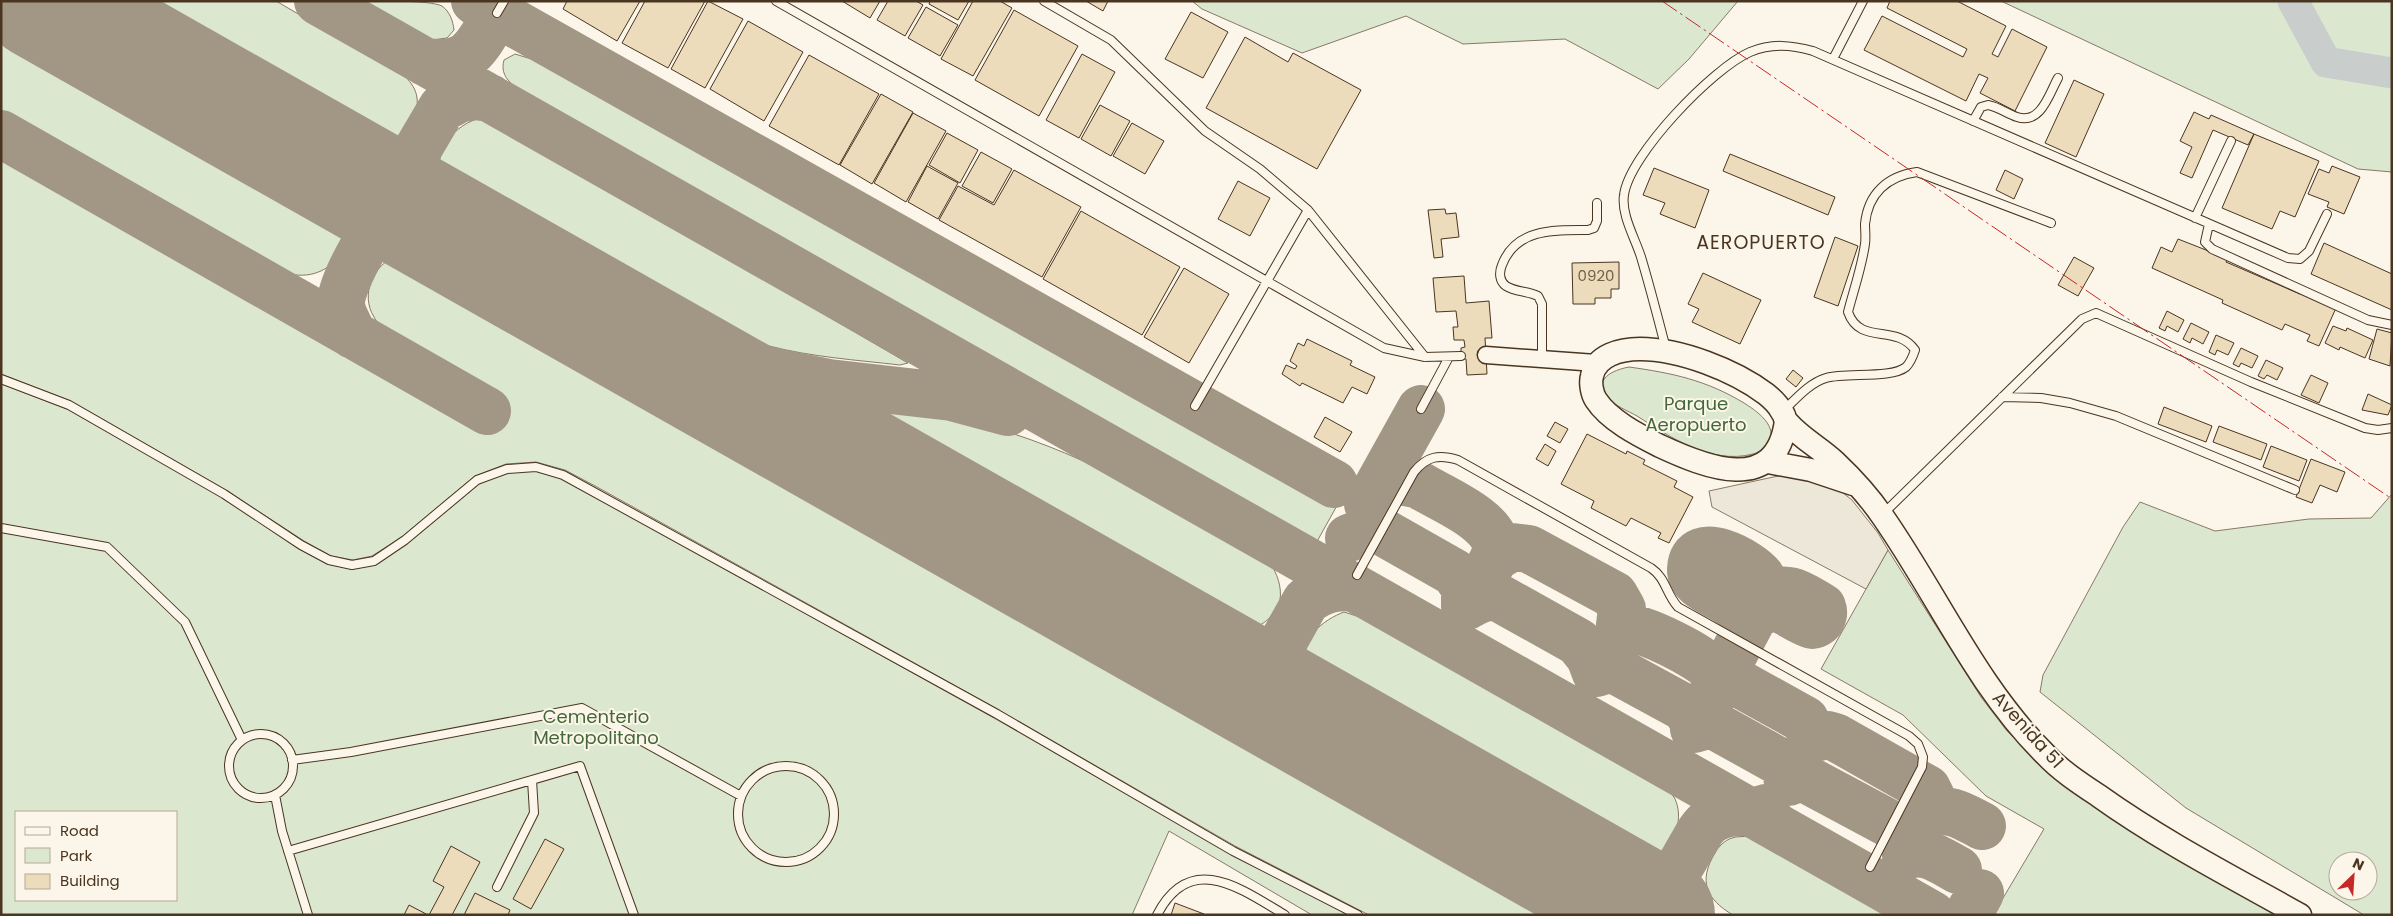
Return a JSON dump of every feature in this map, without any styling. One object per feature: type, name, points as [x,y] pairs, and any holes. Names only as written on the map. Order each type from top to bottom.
[{"type":"main road","name":"Avenida 51","points":[[1855,485],[1811,470],[1768,462],[1745,470],[1721,470],[1696,463],[1648,440],[1606,413],[1593,397],[1591,378],[1596,363],[1611,354],[1638,348],[1667,351],[1696,359],[1735,376],[1766,394],[1784,416],[1835,462],[1882,515],[1988,686],[2047,756],[2117,809],[2300,915]]},
{"type":"main road","points":[[1768,462],[1777,451],[1784,436],[1784,416]]},
{"type":"street","points":[[1486,355],[1542,357],[1596,363]]},
{"type":"lane","points":[[497,14],[504,1]]},
{"type":"lane","points":[[776,1],[1384,348],[1425,357],[1461,356]]},
{"type":"lane","points":[[1044,1],[1111,40],[1205,131],[1260,169],[1308,210],[1425,357]]},
{"type":"lane","points":[[1833,59],[1863,1]]},
{"type":"lane","points":[[1667,351],[1641,257],[1624,205],[1624,194],[1630,177],[1679,109],[1704,84],[1749,52],[1768,47],[1791,45],[1833,59],[2288,258],[2300,259],[2309,251],[2327,214]]},
{"type":"lane","points":[[1973,121],[1982,107],[1988,105],[2020,118],[2032,118],[2040,112],[2058,78]]},
{"type":"lane","points":[[2195,218],[2231,142]]},
{"type":"lane","points":[[1784,416],[1814,383],[1825,378],[1846,374],[1892,372],[1905,367],[1912,358],[1914,350],[1909,341],[1899,336],[1864,332],[1851,320],[1848,312],[1866,243],[1865,224],[1870,203],[1874,193],[1889,181],[1906,173],[1917,172],[2051,223]]},
{"type":"lane","points":[[1542,357],[1542,304],[1538,296],[1505,286],[1501,280],[1500,271],[1503,261],[1515,245],[1537,232],[1588,230],[1594,228],[1597,221],[1597,203]]},
{"type":"lane","points":[[1195,406],[1308,210]]},
{"type":"lane","points":[[2209,224],[2205,232],[2205,242],[2212,249],[2368,320],[2392,325]]},
{"type":"lane","points":[[1882,515],[2082,319],[2096,313],[2251,382],[2365,428],[2378,430],[2392,428]]},
{"type":"lane","points":[[1421,409],[1449,357]]},
{"type":"lane","points":[[1,380],[69,405],[224,494],[301,546],[329,560],[352,565],[374,561],[405,540],[477,480],[507,469],[536,467],[563,474],[997,714],[1233,851],[1358,915]]},
{"type":"lane","points":[[2002,397],[2041,398],[2070,402],[2116,416],[2296,490]]},
{"type":"lane","points":[[1357,575],[1414,472],[1422,462],[1433,457],[1445,456],[1458,460],[1642,563],[1660,574],[1671,600],[1683,610],[1910,736],[1918,744],[1923,757],[1919,777],[1870,867]]},
{"type":"lane","points":[[1,528],[107,547],[184,622],[242,740]]},
{"type":"lane","points":[[292,760],[351,752],[582,708],[741,796]]},
{"type":"lane","points":[[262,734],[273,737],[288,750],[293,770],[290,780],[284,789],[275,795],[265,798],[254,797],[236,787],[231,778],[230,757],[242,740],[262,734]]},
{"type":"lane","points":[[288,851],[580,766],[634,915]]},
{"type":"lane","points":[[782,766],[800,768],[816,776],[828,789],[834,806],[834,824],[828,840],[816,853],[799,861],[782,862],[765,857],[750,846],[741,831],[738,814],[741,796],[751,781],[765,771],[782,766]]},
{"type":"lane","points":[[497,887],[534,812],[532,780]]},
{"type":"lane","points":[[275,795],[282,831],[308,915]]},
{"type":"lane","points":[[1157,915],[1166,898],[1173,891],[1182,884],[1203,878],[1229,884],[1285,915]]},
{"type":"green space","points":[[120,1],[276,1],[406,77],[413,86],[416,95],[417,106],[412,122],[401,135],[386,143],[363,139]]},
{"type":"green space","points":[[362,1],[436,4],[442,6],[447,11],[451,17],[454,30],[447,38],[432,40]]},
{"type":"green space","points":[[1192,1],[1738,1],[1689,59],[1658,89],[1565,39],[1463,44],[1406,16],[1302,53],[1202,9]]},
{"type":"green space","points":[[2001,1],[2392,1],[2392,172],[2358,169]]},
{"type":"green space","points":[[1,19],[325,202],[337,214],[343,226],[344,240],[341,252],[333,263],[321,271],[307,275],[290,274],[1,110]]},
{"type":"green space","points":[[515,54],[538,61],[542,54],[1339,502],[1315,545],[527,95],[509,81],[504,72],[504,60]]},
{"type":"green space","points":[[477,119],[489,121],[505,129],[908,363],[900,365],[834,358],[769,346],[691,319],[617,284],[581,264],[450,188],[442,175],[440,165],[444,145],[458,129]]},
{"type":"green space","points":[[1,153],[483,427],[501,393],[388,330],[376,321],[370,308],[368,299],[371,281],[381,266],[397,256],[421,256],[1580,915],[1369,915],[1235,846],[999,710],[565,470],[536,462],[506,464],[475,476],[402,537],[372,556],[353,560],[331,556],[304,541],[226,490],[71,401],[1,374]]},
{"type":"green space","name":"Parque Aeropuerto","points":[[1629,367],[1688,379],[1730,395],[1753,409],[1766,421],[1771,432],[1768,443],[1762,450],[1753,454],[1722,456],[1692,447],[1677,440],[1618,406],[1608,398],[1602,386],[1606,376],[1617,370]]},
{"type":"green space","name":"Cementerio Metropolitano","points":[[1,384],[67,409],[222,497],[299,549],[327,564],[352,569],[375,565],[407,544],[479,484],[494,477],[508,472],[535,471],[561,478],[994,718],[1231,854],[1350,915],[1312,915],[1169,831],[1132,915],[1,915]]},
{"type":"green space","points":[[854,407],[914,413],[975,423],[1048,446],[1114,475],[1270,563],[1280,585],[1279,605],[1268,619],[1252,628],[1240,628],[1217,620],[844,409]]},
{"type":"green space","points":[[2392,494],[2392,915],[2364,915],[2341,901],[2378,901],[2378,851],[2328,851],[2328,893],[2186,808],[2040,692],[2043,675],[2123,527],[2140,502],[2215,531],[2309,519],[2371,518]]},
{"type":"green space","points":[[1888,550],[1981,697],[2007,731],[2037,761],[2204,873],[2275,915],[1993,915],[2044,829],[1986,796],[1903,715],[1821,669]]},
{"type":"green space","points":[[1344,612],[1363,618],[1666,787],[1675,799],[1678,813],[1675,835],[1667,848],[1652,855],[1642,856],[1623,853],[1321,682],[1309,666],[1306,648],[1309,639],[1321,625]]},
{"type":"green space","points":[[1748,836],[1764,845],[1768,840],[1901,915],[1733,915],[1711,896],[1706,881],[1707,872],[1715,853],[1722,844],[1734,837]]},
{"type":"shaded area","points":[[1778,476],[1808,476],[1833,485],[1852,500],[1878,533],[1888,550],[1866,589],[1712,507],[1709,491]]},
{"type":"building","points":[[567,1],[640,1],[617,41],[563,9]]},
{"type":"building","points":[[645,1],[705,1],[668,68],[622,43]]},
{"type":"building","points":[[708,1],[743,19],[705,88],[671,69]]},
{"type":"building","points":[[842,1],[880,1],[870,18]]},
{"type":"building","points":[[888,1],[916,1],[923,5],[905,36],[877,20]]},
{"type":"building","points":[[930,1],[969,1],[958,20],[929,4]]},
{"type":"building","points":[[973,1],[1000,1],[1012,8],[973,76],[941,59]]},
{"type":"building","points":[[1086,1],[1108,1],[1103,11]]},
{"type":"building","points":[[1890,1],[1957,1],[2006,26],[1992,54],[1998,57],[2012,29],[2047,47],[2015,111],[1980,93],[1988,78],[1979,74],[1966,101],[1864,50],[1882,16],[1963,57],[1967,49],[1887,8]]},
{"type":"building","points":[[926,7],[958,25],[940,56],[908,38]]},
{"type":"building","points":[[1014,10],[1078,46],[1039,116],[975,80]]},
{"type":"building","points":[[1191,12],[1228,32],[1203,78],[1165,59]]},
{"type":"building","points":[[748,21],[803,52],[764,121],[710,89]]},
{"type":"building","points":[[1245,37],[1288,62],[1293,53],[1361,90],[1317,169],[1206,108]]},
{"type":"building","points":[[1082,54],[1115,72],[1079,138],[1046,120]]},
{"type":"building","points":[[809,55],[879,94],[839,165],[769,126]]},
{"type":"building","points":[[2074,80],[2104,94],[2076,157],[2045,143]]},
{"type":"building","points":[[881,94],[913,112],[872,184],[840,165]]},
{"type":"building","points":[[1100,105],[1130,121],[1111,156],[1081,139]]},
{"type":"building","points":[[2194,112],[2209,119],[2211,115],[2254,134],[2248,145],[2213,130],[2192,178],[2180,173],[2192,147],[2180,141]]},
{"type":"building","points":[[913,113],[946,131],[906,202],[874,183]]},
{"type":"building","points":[[1132,123],[1164,141],[1145,174],[1113,156]]},
{"type":"building","points":[[947,133],[978,150],[960,183],[929,165]]},
{"type":"building","points":[[2254,134],[2319,161],[2295,217],[2280,211],[2272,229],[2222,208]]},
{"type":"building","points":[[981,152],[1012,169],[993,203],[962,186]]},
{"type":"building","points":[[1730,154],[1835,197],[1828,215],[1723,171]]},
{"type":"building","points":[[927,166],[958,183],[938,219],[908,202]]},
{"type":"building","points":[[2332,166],[2360,177],[2344,214],[2327,207],[2329,202],[2308,194],[2319,169],[2329,173]]},
{"type":"building","points":[[1654,168],[1709,190],[1695,228],[1660,214],[1665,203],[1643,195]]},
{"type":"building","points":[[1014,170],[1081,207],[1042,277],[939,220],[958,186],[994,205]]},
{"type":"building","points":[[2005,170],[2023,179],[2014,199],[1996,190]]},
{"type":"building","points":[[1238,181],[1270,198],[1250,236],[1218,219]]},
{"type":"building","points":[[1445,209],[1446,214],[1456,213],[1459,237],[1441,239],[1443,257],[1434,258],[1428,210]]},
{"type":"building","points":[[1081,211],[1180,267],[1142,335],[1043,279]]},
{"type":"building","points":[[1835,237],[1858,246],[1838,306],[1814,297]]},
{"type":"building","points":[[2178,239],[2227,260],[2226,262],[2336,308],[2319,346],[2307,341],[2310,335],[2285,324],[2282,330],[2222,303],[2223,300],[2152,268],[2161,247],[2172,252]]},
{"type":"building","points":[[2324,243],[2392,274],[2392,310],[2311,274]]},
{"type":"building","points":[[2074,257],[2094,268],[2078,296],[2058,285]]},
{"type":"building","points":[[1619,262],[1619,289],[1611,289],[1611,298],[1595,298],[1595,304],[1573,304],[1572,263]]},
{"type":"building","points":[[1184,268],[1229,294],[1189,363],[1144,337]]},
{"type":"building","points":[[1703,273],[1761,300],[1740,344],[1692,322],[1699,309],[1688,304]]},
{"type":"building","points":[[1464,276],[1466,303],[1489,301],[1492,338],[1485,338],[1487,374],[1467,375],[1466,359],[1462,359],[1461,356],[1461,348],[1465,347],[1464,340],[1454,340],[1453,327],[1458,327],[1456,311],[1436,312],[1433,278]]},
{"type":"building","points":[[2167,311],[2184,320],[2178,332],[2167,326],[2165,331],[2159,328]]},
{"type":"building","points":[[2191,323],[2209,332],[2203,344],[2192,338],[2190,343],[2183,339]]},
{"type":"building","points":[[2333,326],[2346,331],[2347,328],[2373,340],[2365,358],[2340,347],[2339,350],[2325,343]]},
{"type":"building","points":[[2377,329],[2392,333],[2390,366],[2369,359]]},
{"type":"building","points":[[2216,335],[2234,343],[2228,355],[2217,350],[2215,355],[2209,352]]},
{"type":"building","points":[[1307,339],[1352,361],[1350,365],[1375,377],[1367,394],[1352,387],[1343,403],[1302,383],[1300,386],[1282,374],[1286,365],[1295,369],[1297,366],[1290,361],[1298,343],[1304,346]]},
{"type":"building","points":[[2241,348],[2258,356],[2252,368],[2241,363],[2239,367],[2233,364]]},
{"type":"building","points":[[2266,360],[2283,368],[2277,380],[2267,375],[2264,379],[2258,376]]},
{"type":"building","points":[[1793,370],[1803,378],[1796,387],[1786,379]]},
{"type":"building","points":[[2311,375],[2328,383],[2319,403],[2301,395]]},
{"type":"building","points":[[2368,394],[2392,405],[2388,415],[2362,410]]},
{"type":"building","points":[[2164,407],[2212,426],[2206,442],[2158,424]]},
{"type":"building","points":[[1325,417],[1352,432],[1340,452],[1314,437]]},
{"type":"building","points":[[1555,422],[1568,429],[1560,443],[1547,436]]},
{"type":"building","points":[[2219,426],[2267,444],[2261,460],[2213,442]]},
{"type":"building","points":[[1587,434],[1626,454],[1627,451],[1645,460],[1643,464],[1677,481],[1674,487],[1693,497],[1669,543],[1658,538],[1661,533],[1631,518],[1626,526],[1591,508],[1594,501],[1561,484]]},
{"type":"building","points":[[1545,444],[1556,451],[1548,466],[1536,459]]},
{"type":"building","points":[[2271,446],[2307,460],[2299,481],[2263,467]]},
{"type":"building","points":[[2311,459],[2345,472],[2337,492],[2320,485],[2312,503],[2296,497]]},
{"type":"building","points":[[545,839],[564,849],[531,909],[513,899]]},
{"type":"building","points":[[451,846],[480,862],[452,915],[429,915],[444,887],[433,881]]},
{"type":"building","points":[[475,893],[510,910],[508,915],[464,915]]},
{"type":"building","points":[[1175,903],[1204,914],[1171,915]]},
{"type":"building","points":[[409,905],[428,915],[404,915]]},
{"type":"waterway","points":[[2293,1],[2326,62],[2392,73]]},
{"type":"taxiway","points":[[318,1],[1932,915]]},
{"type":"taxiway","points":[[475,1],[1334,484]]},
{"type":"taxiway","points":[[425,62],[452,62],[470,53],[497,13]]},
{"type":"taxiway","points":[[424,218],[409,193],[407,178],[409,164],[442,108],[459,99],[474,96],[490,98]]},
{"type":"taxiway","points":[[1,134],[487,411]]},
{"type":"taxiway","points":[[360,182],[368,194],[372,207],[371,234]]},
{"type":"taxiway","points":[[353,335],[341,303],[346,284],[364,247],[377,228],[387,219],[403,216],[424,218]]},
{"type":"taxiway","points":[[597,316],[660,340],[745,366],[829,383],[952,397],[1008,412]]},
{"type":"taxiway","points":[[809,436],[804,418],[805,404],[813,393],[829,383]]},
{"type":"taxiway","points":[[1368,504],[1421,409]]},
{"type":"taxiway","points":[[1376,490],[1391,482],[1407,482],[1419,485],[1466,511],[1478,520],[1488,529],[1494,539],[1496,549],[1492,562],[1481,581]]},
{"type":"taxiway","points":[[1349,538],[1369,530],[1381,531],[1455,573],[1465,588],[1465,607],[1487,597],[1501,599],[1578,642],[1590,657],[1596,673],[1609,669],[1617,671],[1685,708],[1693,720],[1694,729],[1708,725],[1717,727],[1780,762],[1786,771],[1788,782],[1801,777],[1892,825],[1905,838],[1906,856],[1913,854],[1926,855],[1958,870]]},
{"type":"taxiway","points":[[1494,558],[1512,547],[1529,549],[1614,595],[1622,609],[1619,633],[1628,628],[1636,629],[1684,650],[1710,668],[1717,686],[1733,682],[1740,684],[1805,720],[1811,739],[1828,735],[1835,737],[1927,789],[1931,797],[1930,814],[1944,811],[1950,812],[1963,816],[1982,826]]},
{"type":"taxiway","points":[[1706,706],[1765,595],[1765,590],[1761,577],[1746,564],[1723,553],[1701,552],[1694,558],[1691,569],[1693,577],[1707,590],[1736,608],[1744,616],[1748,626]]},
{"type":"taxiway","points":[[1227,672],[1254,669],[1273,660],[1306,601],[1329,589],[1355,588]]},
{"type":"taxiway","points":[[1753,617],[1762,611],[1777,609],[1783,610],[1812,625],[1822,619],[1822,607],[1795,592],[1781,591],[1765,595]]},
{"type":"taxiway","points":[[1273,660],[1274,684],[1288,707]]},
{"type":"taxiway","points":[[1625,897],[1652,892],[1668,882],[1675,875],[1701,830],[1710,821],[1723,814],[1766,808]]},
{"type":"taxiway","points":[[1968,915],[1980,893]]},
{"type":"runway","points":[[41,1],[1656,915]]},
{"type":"power","points":[[1662,1],[2392,499]]},
{"type":"district","name":"AEROPUERTO","points":[[1761,242]]}]
